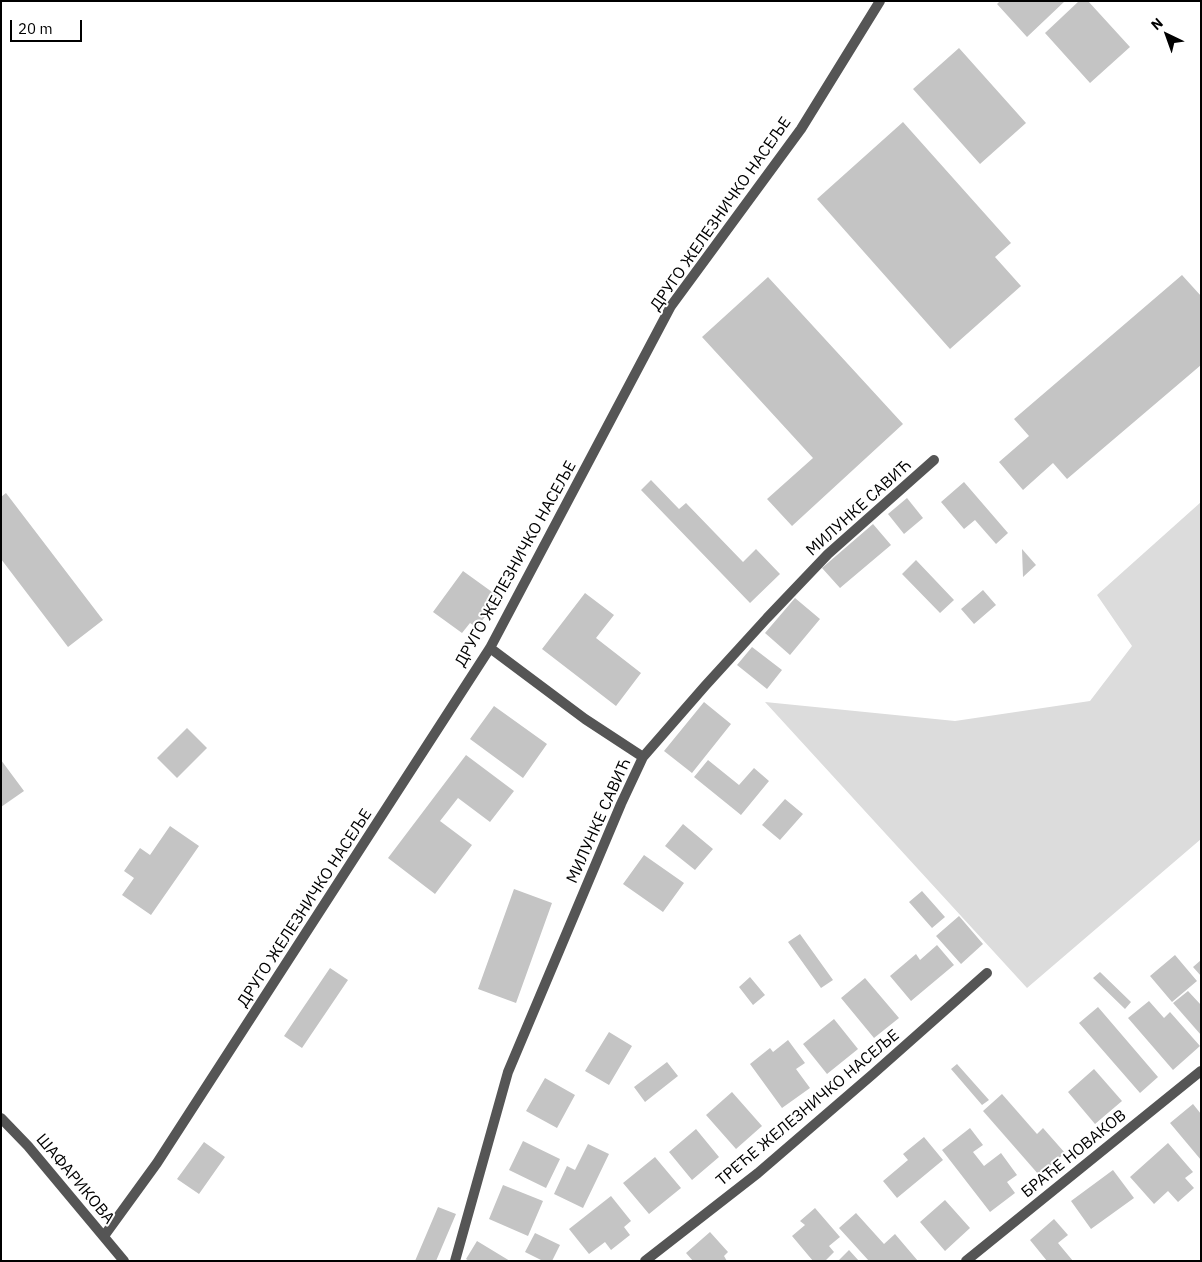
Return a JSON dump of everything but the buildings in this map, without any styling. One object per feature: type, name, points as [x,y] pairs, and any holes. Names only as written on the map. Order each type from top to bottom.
[{"type":"street","name":"ДРУГО ЖЕЛЕЗНИЧКО НАСЕЉЕ","points":[[104,1236],[157,1163],[490,648],[671,306],[801,129],[880,1]]},
{"type":"street","name":"МИЛУНКЕ САВИЋ","points":[[455,1261],[508,1072],[620,804],[644,757],[766,618],[828,554],[934,460]]},
{"type":"street","points":[[490,648],[585,719],[644,757]]},
{"type":"street","name":"ТРЕЋЕ ЖЕЛЕЗНИЧКО НАСЕЉЕ","points":[[644,1261],[758,1173],[874,1074],[987,973]]},
{"type":"street","name":"БРАЋЕ НОВАКОВ","points":[[966,1261],[1201,1071]]},
{"type":"street","name":"ШАФАРИКОВА","points":[[1,1118],[28,1146],[124,1261]]},
{"type":"shaded area","points":[[1201,502],[1201,839],[1027,988],[765,702],[955,721],[1090,701],[1132,646],[1097,595]]}]
